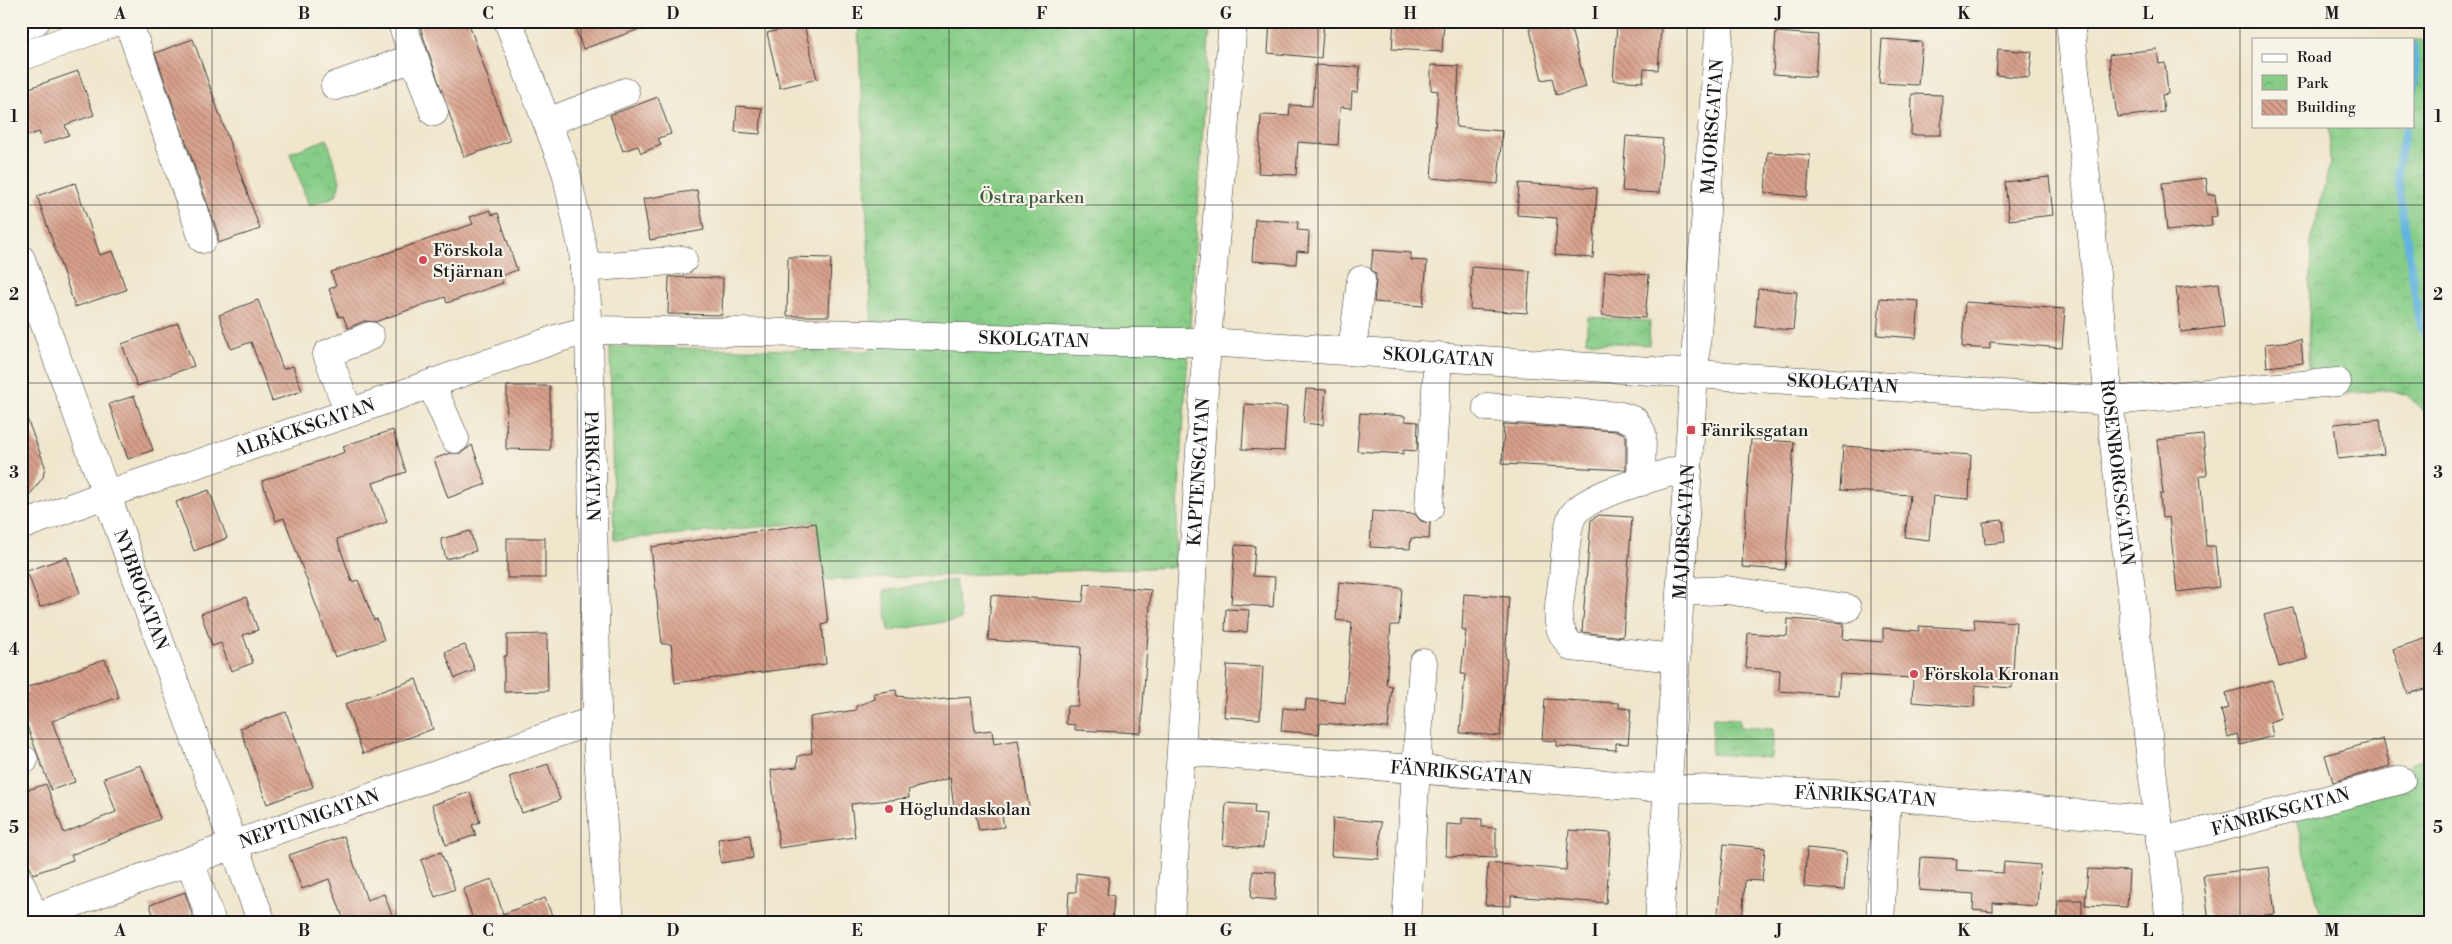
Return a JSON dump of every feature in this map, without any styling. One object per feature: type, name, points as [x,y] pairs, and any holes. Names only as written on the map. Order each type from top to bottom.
[{"type":"main road","points":[[21,27],[36,21]]},
{"type":"main road","points":[[21,56],[118,21]]},
{"type":"main road","points":[[128,21],[203,238]]},
{"type":"main road","points":[[401,21],[434,112]]},
{"type":"main road","name":"PARKGATAN","points":[[508,21],[566,172],[583,251],[589,330],[598,756],[610,923]]},
{"type":"main road","name":"KAPTENSGATAN","points":[[1170,923],[1207,342],[1232,21]]},
{"type":"main road","name":"MAJORSGATAN","points":[[1660,923],[1675,658],[1682,592],[1694,374],[1720,21]]},
{"type":"main road","name":"ROSENBORGSGATAN","points":[[2070,21],[2109,401],[2170,923]]},
{"type":"main road","points":[[335,86],[413,58]]},
{"type":"main road","points":[[548,122],[625,92]]},
{"type":"main road","name":"NYBROGATAN","points":[[21,259],[262,923]]},
{"type":"main road","points":[[584,268],[683,260]]},
{"type":"main road","points":[[1352,351],[1360,280]]},
{"type":"main road","name":"SKOLGATAN","points":[[589,330],[872,334],[1110,342],[1207,342],[2109,401],[2338,382]]},
{"type":"main road","name":"ALBÄCKSGATAN","points":[[21,526],[107,494],[349,413],[559,338],[589,330]]},
{"type":"main road","points":[[349,413],[328,354],[370,336]]},
{"type":"main road","points":[[1429,508],[1438,356]]},
{"type":"main road","points":[[431,384],[455,439]]},
{"type":"main road","points":[[1487,407],[1621,416],[1635,421],[1642,433],[1640,482]]},
{"type":"main road","points":[[1675,658],[1572,648],[1562,637],[1557,619],[1571,517],[1584,504],[1603,494],[1688,467]]},
{"type":"main road","points":[[1682,592],[1726,590],[1846,608]]},
{"type":"main road","points":[[1406,923],[1418,771],[1423,663]]},
{"type":"main road","name":"NEPTUNIGATAN","points":[[28,920],[80,912],[190,861],[598,719]]},
{"type":"main road","name":"FÄNRIKSGATAN","points":[[1182,751],[1418,771],[1669,788],[1886,796],[2159,831],[2215,829],[2401,780]]},
{"type":"main road","points":[[1880,923],[1886,796]]},
{"type":"main road","points":[[190,861],[212,923]]},
{"type":"main road","points":[[21,884],[28,920]]},
{"type":"green space","name":"Östra parken","points":[[858,21],[1210,21],[1174,567],[824,580],[815,522],[614,540],[610,347],[871,351],[872,334]]},
{"type":"green space","points":[[2414,40],[2431,40],[2431,459],[2425,413],[2407,395],[2391,390],[2307,397],[2311,241],[2330,163],[2329,128],[2414,128]]},
{"type":"green space","points":[[327,139],[340,181],[336,196],[309,206],[290,153]]},
{"type":"green space","points":[[1588,317],[1650,321],[1649,345],[1586,341]]},
{"type":"green space","points":[[955,580],[961,619],[889,631],[883,591]]},
{"type":"green space","points":[[1713,718],[1739,719],[1739,727],[1773,729],[1771,758],[1711,754]]},
{"type":"green space","points":[[2431,756],[2431,923],[2323,923],[2295,816],[2414,786],[2410,764]]},
{"type":"building","points":[[418,21],[468,21],[510,141],[464,157]]},
{"type":"building","points":[[573,21],[653,21],[654,24],[583,49]]},
{"type":"building","points":[[1270,21],[1324,21],[1321,58],[1268,53]]},
{"type":"building","points":[[1394,21],[1444,21],[1442,52],[1392,49]]},
{"type":"building","points":[[1528,21],[1569,21],[1586,87],[1556,95],[1552,78],[1542,80]]},
{"type":"building","points":[[804,24],[817,79],[780,88],[767,33]]},
{"type":"building","points":[[1617,25],[1661,28],[1658,70],[1644,69],[1643,82],[1613,80]]},
{"type":"building","points":[[1776,32],[1818,35],[1815,77],[1773,74]]},
{"type":"building","points":[[193,39],[260,229],[218,243],[218,234],[155,53]]},
{"type":"building","points":[[1882,39],[1922,42],[1918,85],[1879,83]]},
{"type":"building","points":[[1998,49],[2032,52],[2029,78],[1996,75]]},
{"type":"building","points":[[2157,49],[2159,64],[2165,63],[2168,94],[2162,95],[2164,112],[2117,117],[2109,55]]},
{"type":"building","points":[[1315,65],[1360,67],[1358,92],[1352,92],[1351,108],[1340,107],[1338,145],[1298,142],[1296,175],[1258,173],[1261,115],[1289,116],[1290,105],[1312,106]]},
{"type":"building","points":[[1431,65],[1459,66],[1456,127],[1502,131],[1498,184],[1431,178],[1438,91],[1431,90]]},
{"type":"building","points":[[78,71],[94,115],[65,125],[69,135],[43,144],[39,132],[21,138],[21,91]]},
{"type":"building","points":[[1912,94],[1942,95],[1941,135],[1911,135]]},
{"type":"building","points":[[658,97],[671,134],[658,138],[661,145],[641,153],[638,146],[623,151],[610,115]]},
{"type":"building","points":[[737,106],[762,108],[760,134],[735,132]]},
{"type":"building","points":[[1626,136],[1663,139],[1659,193],[1622,191]]},
{"type":"building","points":[[1768,152],[1810,155],[1807,197],[1765,193]]},
{"type":"building","points":[[2049,177],[2053,215],[2009,220],[2005,182]]},
{"type":"building","points":[[2206,178],[2208,195],[2215,194],[2217,216],[2211,217],[2212,226],[2167,231],[2162,183]]},
{"type":"building","points":[[75,183],[100,255],[113,251],[126,290],[75,307],[37,196]]},
{"type":"building","points":[[1519,183],[1597,188],[1593,258],[1555,255],[1557,218],[1517,215]]},
{"type":"building","points":[[697,190],[704,230],[650,240],[643,199]]},
{"type":"building","points":[[490,210],[492,215],[498,213],[517,270],[501,276],[503,283],[447,303],[445,297],[375,322],[364,321],[348,328],[343,316],[339,317],[329,289],[336,286],[331,272],[473,224],[470,217]]},
{"type":"building","points":[[1255,219],[1298,222],[1297,230],[1309,231],[1308,252],[1297,251],[1296,264],[1252,261]]},
{"type":"building","points":[[1373,250],[1411,253],[1411,260],[1427,261],[1423,306],[1374,302],[1376,274],[1371,269]]},
{"type":"building","points":[[788,257],[831,258],[829,316],[787,316]]},
{"type":"building","points":[[1472,267],[1530,271],[1527,313],[1470,309]]},
{"type":"building","points":[[1605,271],[1649,275],[1645,318],[1602,315]]},
{"type":"building","points":[[669,277],[723,278],[722,315],[668,314]]},
{"type":"building","points":[[2219,283],[2224,327],[2181,332],[2176,288]]},
{"type":"building","points":[[1758,289],[1797,292],[1793,330],[1755,327]]},
{"type":"building","points":[[1880,298],[1919,301],[1916,338],[1877,335]]},
{"type":"building","points":[[258,300],[283,369],[293,366],[302,391],[272,401],[251,342],[231,349],[219,315]]},
{"type":"building","points":[[1965,302],[2065,309],[2062,348],[1990,342],[1990,349],[1962,347]]},
{"type":"building","points":[[178,323],[194,366],[137,386],[122,344]]},
{"type":"building","points":[[2301,340],[2303,363],[2267,367],[2265,344]]},
{"type":"building","points":[[507,386],[550,386],[550,450],[506,449]]},
{"type":"building","points":[[1306,389],[1326,390],[1323,425],[1303,423]]},
{"type":"building","points":[[134,396],[153,450],[128,459],[109,404]]},
{"type":"building","points":[[1245,404],[1287,407],[1284,451],[1242,449]]},
{"type":"building","points":[[21,408],[23,408],[45,466],[43,477],[21,507]]},
{"type":"building","points":[[1360,413],[1405,416],[1405,421],[1418,422],[1417,451],[1403,450],[1403,454],[1357,451]]},
{"type":"building","points":[[2380,419],[2384,454],[2338,459],[2334,424]]},
{"type":"building","points":[[1504,424],[1618,431],[1626,437],[1626,470],[1502,464]]},
{"type":"building","points":[[393,430],[406,472],[373,483],[387,522],[337,539],[352,582],[358,580],[374,620],[377,619],[384,640],[335,657],[284,518],[276,521],[262,481],[345,452],[343,446]]},
{"type":"building","points":[[2203,435],[2207,472],[2206,475],[2200,475],[2206,546],[2215,546],[2219,587],[2177,592],[2169,517],[2162,518],[2160,494],[2163,494],[2157,440]]},
{"type":"building","points":[[1751,439],[1794,442],[1785,570],[1742,567]]},
{"type":"building","points":[[472,445],[486,484],[448,498],[434,459],[450,453],[461,453]]},
{"type":"building","points":[[1843,446],[1971,455],[1969,499],[1933,496],[1929,540],[1905,537],[1910,495],[1840,490]]},
{"type":"building","points":[[209,490],[227,538],[194,551],[176,502]]},
{"type":"building","points":[[1372,511],[1415,514],[1421,521],[1430,523],[1429,539],[1411,538],[1410,549],[1370,547]]},
{"type":"building","points":[[1599,515],[1632,517],[1623,637],[1582,632],[1591,520]]},
{"type":"building","points":[[2003,520],[2005,542],[1985,544],[1983,522]]},
{"type":"building","points":[[816,523],[828,623],[822,625],[826,664],[675,683],[671,644],[662,644],[651,547]]},
{"type":"building","points":[[470,531],[476,551],[446,559],[441,539]]},
{"type":"building","points":[[507,538],[545,538],[545,578],[507,578]]},
{"type":"building","points":[[1235,545],[1255,546],[1253,576],[1275,577],[1273,607],[1231,604]]},
{"type":"building","points":[[67,557],[80,593],[40,607],[27,571]]},
{"type":"building","points":[[1339,582],[1402,588],[1399,625],[1391,625],[1386,685],[1392,686],[1388,728],[1320,723],[1319,734],[1281,731],[1283,708],[1305,710],[1306,699],[1345,703],[1352,622],[1336,620]]},
{"type":"building","points":[[1085,584],[1151,590],[1141,733],[1075,730],[1075,725],[1066,724],[1067,706],[1078,706],[1081,647],[988,640],[991,595],[1083,602]]},
{"type":"building","points":[[1464,594],[1509,597],[1505,659],[1507,659],[1500,736],[1460,733],[1465,674],[1461,674],[1466,631],[1462,630]]},
{"type":"building","points":[[246,597],[258,630],[243,635],[253,663],[231,671],[221,643],[212,646],[201,614]]},
{"type":"building","points":[[2293,608],[2307,659],[2279,667],[2264,615]]},
{"type":"building","points":[[1226,609],[1249,610],[1247,632],[1225,631]]},
{"type":"building","points":[[1788,619],[1844,623],[1843,639],[1883,642],[1883,628],[1919,631],[1919,626],[1975,629],[1974,619],[2016,622],[2012,688],[1975,685],[1974,707],[1912,702],[1913,678],[1840,674],[1838,695],[1779,691],[1780,670],[1746,668],[1748,633],[1787,636]]},
{"type":"building","points":[[547,634],[548,691],[504,692],[504,656],[507,656],[507,635]]},
{"type":"building","points":[[2431,637],[2431,687],[2408,694],[2393,649]]},
{"type":"building","points":[[465,645],[475,670],[455,678],[445,652]]},
{"type":"building","points":[[105,659],[119,697],[52,721],[75,782],[51,790],[27,726],[21,728],[21,694],[27,692],[25,688]]},
{"type":"building","points":[[1227,665],[1263,667],[1260,719],[1224,717]]},
{"type":"building","points":[[416,679],[433,729],[363,754],[345,704]]},
{"type":"building","points":[[2272,680],[2282,718],[2270,722],[2273,736],[2240,745],[2237,734],[2228,737],[2221,710],[2229,708],[2226,693]]},
{"type":"building","points":[[896,690],[897,696],[933,700],[971,697],[975,732],[992,730],[994,744],[1018,740],[1029,807],[1001,810],[1004,827],[979,830],[975,812],[955,815],[950,778],[908,790],[909,798],[851,804],[855,837],[779,848],[771,770],[797,767],[798,756],[812,753],[810,717],[856,710],[856,706],[875,699],[874,693]]},
{"type":"building","points":[[1545,699],[1619,703],[1619,708],[1631,709],[1628,744],[1616,743],[1616,750],[1557,746],[1557,741],[1542,740]]},
{"type":"building","points":[[286,712],[313,787],[267,804],[240,728]]},
{"type":"building","points":[[2383,739],[2390,766],[2333,782],[2325,755]]},
{"type":"building","points":[[548,764],[560,800],[522,813],[509,777]]},
{"type":"building","points":[[141,765],[160,819],[71,855],[73,860],[33,874],[21,847],[21,792],[46,784],[64,833],[116,812],[104,778]]},
{"type":"building","points":[[470,792],[480,822],[472,825],[476,835],[446,845],[432,805]]},
{"type":"building","points":[[1226,803],[1255,805],[1254,813],[1266,814],[1263,848],[1223,845]]},
{"type":"building","points":[[1333,818],[1381,822],[1379,859],[1331,856]]},
{"type":"building","points":[[1462,818],[1482,819],[1482,827],[1496,828],[1496,858],[1446,856],[1447,824],[1462,825]]},
{"type":"building","points":[[1569,830],[1611,833],[1606,903],[1511,896],[1511,906],[1485,905],[1488,863],[1566,870]]},
{"type":"building","points":[[750,835],[753,858],[721,863],[718,839]]},
{"type":"building","points":[[344,836],[367,900],[384,894],[395,923],[345,923],[329,879],[302,889],[289,855]]},
{"type":"building","points":[[1724,844],[1765,848],[1762,881],[1745,880],[1742,923],[1717,923]]},
{"type":"building","points":[[1807,848],[1847,852],[1844,890],[1804,887]]},
{"type":"building","points":[[441,852],[455,889],[435,897],[421,860]]},
{"type":"building","points":[[1921,857],[1957,859],[1956,870],[2003,873],[2004,862],[2040,865],[2037,906],[1993,903],[1993,912],[1973,910],[1974,894],[1919,890]]},
{"type":"building","points":[[2269,867],[2275,914],[2209,921],[2203,875]]},
{"type":"building","points":[[2088,869],[2129,871],[2127,907],[2085,905]]},
{"type":"building","points":[[1253,871],[1276,872],[1275,900],[1251,898]]},
{"type":"building","points":[[1076,873],[1109,877],[1107,894],[1114,896],[1112,923],[1067,923],[1069,892],[1076,892]]},
{"type":"building","points":[[492,879],[503,914],[545,898],[555,923],[474,923],[463,889]]},
{"type":"building","points":[[185,892],[195,923],[156,923],[150,905]]},
{"type":"building","points":[[2058,900],[2082,900],[2082,923],[2058,923]]},
{"type":"waterway","points":[[2414,58],[2416,81],[2414,90]]},
{"type":"waterway","points":[[2406,128],[2397,169],[2419,323],[2431,346]]},
{"type":"place","name":"Förskola Stjärnan","points":[[423,260]]},
{"type":"place","name":"Fänriksgatan","points":[[1691,430]]},
{"type":"place","name":"Förskola Kronan","points":[[1914,674]]},
{"type":"place","name":"Höglundaskolan","points":[[889,809]]}]
